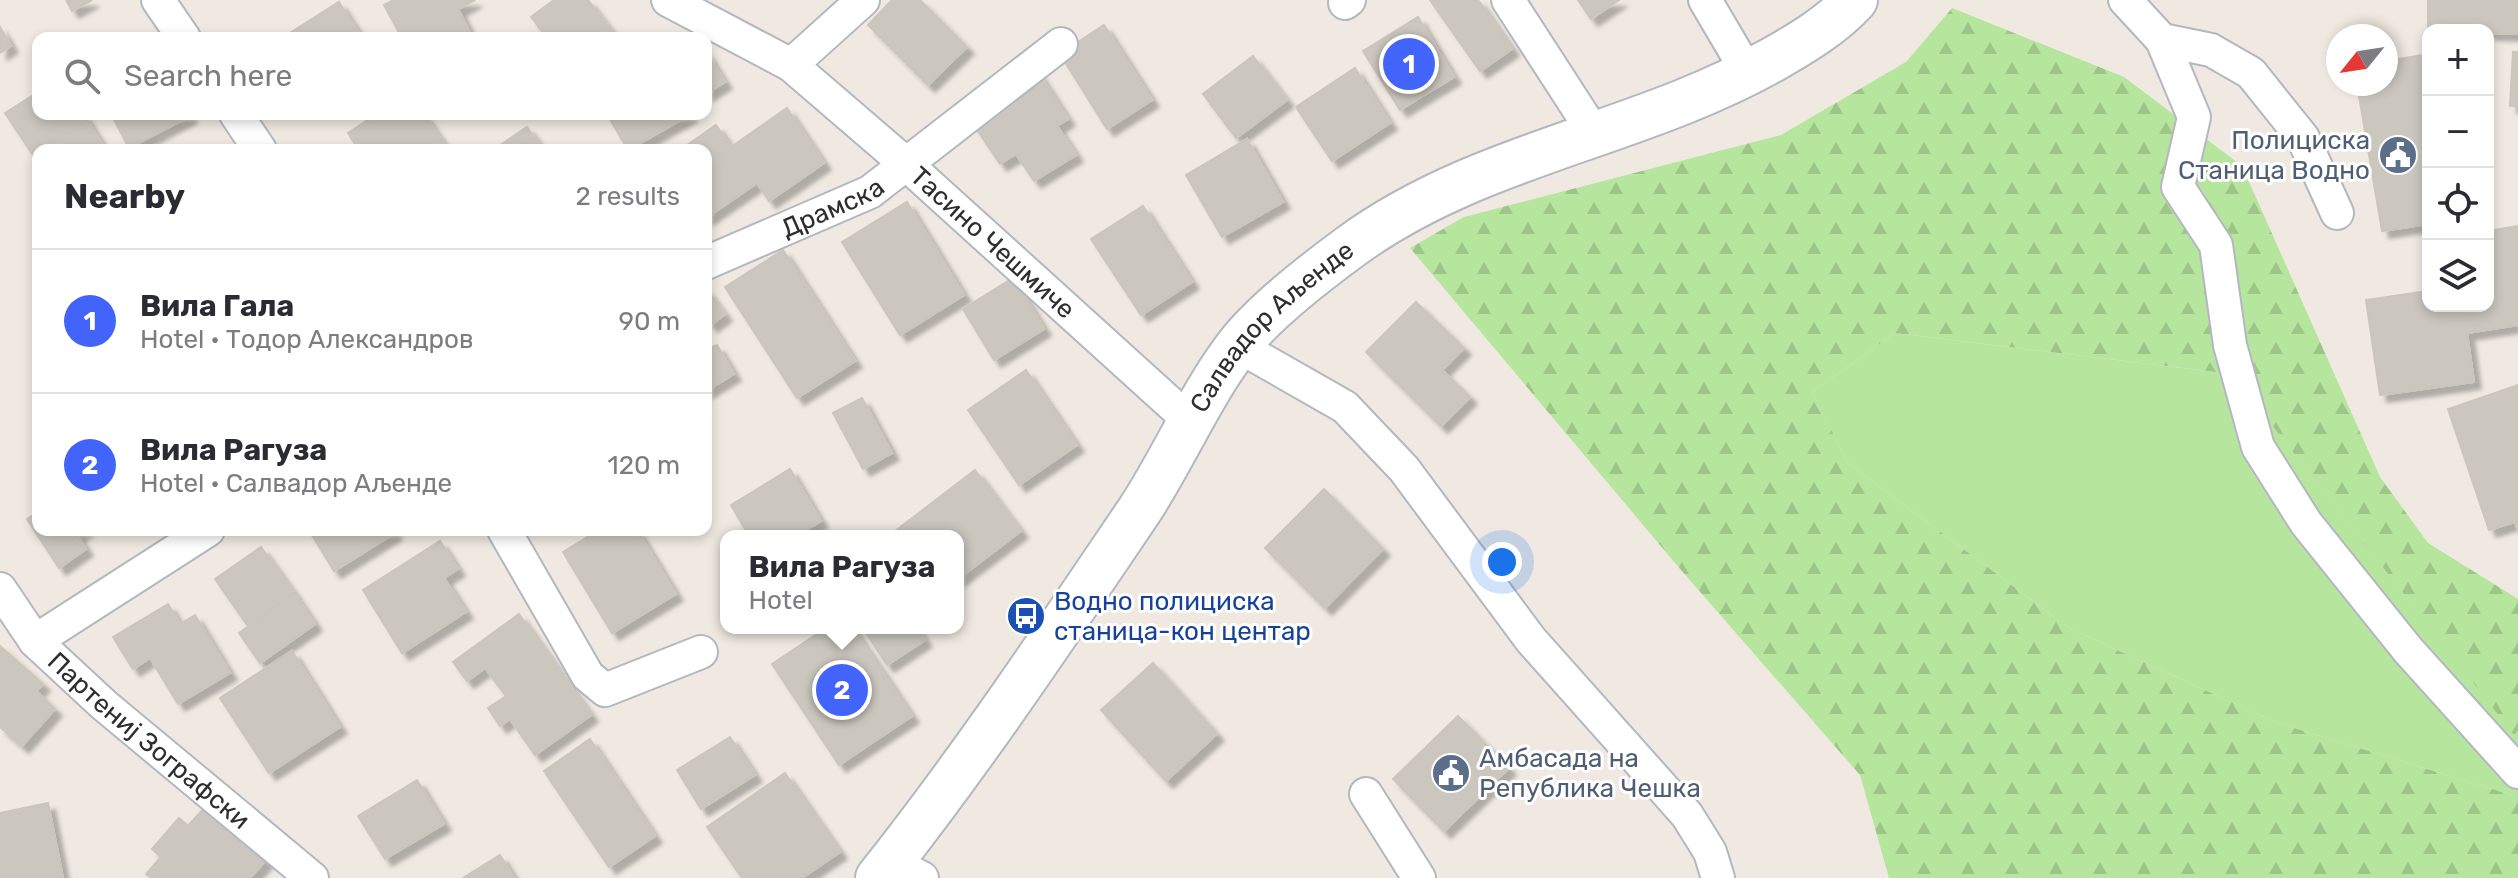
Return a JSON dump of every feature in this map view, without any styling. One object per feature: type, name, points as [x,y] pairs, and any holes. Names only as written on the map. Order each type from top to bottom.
[{"type":"street","points":[[158,0],[180,32]]},
{"type":"street","name":"Тасино Чешмиче","points":[[668,0],[791,65],[905,163],[1191,422]]},
{"type":"street","points":[[791,65],[863,0]]},
{"type":"street","points":[[1508,0],[1594,133]]},
{"type":"street","points":[[1705,0],[1748,73]]},
{"type":"street","name":"Салвадор Аљенде","points":[[897,873],[1142,506],[1238,346],[1325,265],[1378,227],[1441,192],[1594,133],[1682,104],[1748,73],[1821,30],[1855,0]]},
{"type":"street","points":[[1821,30],[1878,0]]},
{"type":"street","points":[[2125,0],[2162,40],[2194,117],[2178,187],[2216,245],[2230,345],[2258,447],[2315,534],[2408,650],[2518,772]]},
{"type":"street","points":[[2162,40],[2211,50],[2251,73],[2303,138],[2337,213]]},
{"type":"street","name":"Драмска","points":[[712,260],[870,192],[1061,44]]},
{"type":"street","points":[[240,120],[256,144]]},
{"type":"street","points":[[1238,346],[1345,407],[1404,469],[1531,640],[1687,815],[1710,852],[1718,878]]},
{"type":"street","points":[[35,641],[199,536]]},
{"type":"street","points":[[507,536],[588,676],[605,690],[701,652]]},
{"type":"street","name":"Партениј Зографски","points":[[0,589],[35,641],[104,705],[312,878]]},
{"type":"street","points":[[1366,794],[1419,878]]},
{"type":"green space","points":[[1952,8],[2124,77],[2242,166],[2380,477],[2428,543],[2518,599],[2518,731],[2514,735],[2232,374],[1895,333],[1812,392],[1848,463],[2069,628],[2275,722],[2518,797],[2518,878],[1889,878],[1860,775],[1681,570],[1410,248],[1464,217],[1781,135],[1906,62]]},
{"type":"green space","points":[[1895,333],[2232,374],[2514,734],[2518,731],[2518,797],[2275,722],[2069,628],[1848,463],[1812,392]]},
{"type":"building","points":[[66,0],[92,0],[72,11]]},
{"type":"building","points":[[394,0],[475,0],[458,9],[470,32],[399,32],[384,5]]},
{"type":"building","points":[[554,0],[588,0],[612,32],[543,32],[531,17]]},
{"type":"building","points":[[892,0],[920,0],[967,47],[928,85],[868,25]]},
{"type":"building","points":[[1430,0],[1478,0],[1512,49],[1480,71]]},
{"type":"building","points":[[1578,0],[1619,0],[1591,19]]},
{"type":"building","points":[[2428,0],[2518,0],[2518,34],[2494,33],[2494,24],[2428,24]]},
{"type":"building","points":[[339,2],[358,32],[292,32]]},
{"type":"building","points":[[1418,17],[1454,77],[1400,110],[1363,51]]},
{"type":"building","points":[[1104,25],[1152,100],[1107,129],[1060,54]]},
{"type":"building","points":[[0,27],[11,46],[0,53]]},
{"type":"building","points":[[2513,52],[2518,52],[2518,106],[2510,106]]},
{"type":"building","name":"Полициска Станица Водно","points":[[2422,55],[2422,225],[2382,231],[2359,96],[2398,96],[2398,59]]},
{"type":"building","points":[[1253,56],[1287,100],[1236,138],[1203,94]]},
{"type":"building","points":[[712,61],[725,82],[712,90]]},
{"type":"building","points":[[1355,68],[1390,123],[1332,161],[1296,107]]},
{"type":"building","points":[[1037,71],[1068,119],[1057,126],[1076,155],[1034,181],[1016,154],[1000,164],[968,116]]},
{"type":"building","points":[[32,96],[32,120],[87,120],[50,144],[32,144],[32,154],[5,113]]},
{"type":"building","points":[[787,108],[824,163],[769,201],[757,183],[712,214],[712,144],[689,144],[716,125],[731,147]]},
{"type":"building","points":[[87,120],[102,144],[50,144]]},
{"type":"building","points":[[114,120],[182,120],[137,144],[127,144]]},
{"type":"building","points":[[368,120],[428,120],[444,144],[355,144],[348,133]]},
{"type":"building","points":[[610,120],[681,120],[639,144],[624,144]]},
{"type":"building","points":[[527,127],[539,144],[502,144]]},
{"type":"building","points":[[1247,139],[1283,202],[1222,237],[1186,175]]},
{"type":"building","points":[[907,202],[964,295],[900,335],[842,242]]},
{"type":"building","points":[[1143,206],[1192,282],[1141,315],[1091,239]]},
{"type":"building","points":[[2518,226],[2518,325],[2467,333],[2474,382],[2380,395],[2366,300],[2422,292],[2422,312],[2494,312],[2494,230]]},
{"type":"building","points":[[783,250],[855,361],[797,398],[725,287]]},
{"type":"building","points":[[1013,278],[1044,329],[994,360],[963,309]]},
{"type":"building","points":[[712,297],[725,314],[712,324]]},
{"type":"building","points":[[1416,302],[1464,348],[1442,370],[1470,397],[1441,426],[1366,352]]},
{"type":"building","points":[[717,345],[734,374],[712,387],[712,347]]},
{"type":"building","points":[[1026,370],[1077,445],[1019,485],[968,410]]},
{"type":"building","points":[[2518,385],[2518,531],[2515,522],[2489,530],[2448,409]]},
{"type":"building","points":[[862,398],[892,453],[863,469],[833,413]]},
{"type":"building","points":[[790,469],[821,521],[806,530],[746,530],[731,505]]},
{"type":"building","points":[[975,470],[1021,531],[964,574],[964,530],[897,530]]},
{"type":"building","points":[[1324,489],[1383,549],[1325,608],[1265,548]]},
{"type":"building","points":[[38,536],[78,536],[86,549],[59,568]]},
{"type":"building","points":[[313,536],[390,536],[334,571]]},
{"type":"building","points":[[589,536],[641,536],[676,594],[612,633],[563,552]]},
{"type":"building","points":[[440,541],[458,569],[444,578],[466,612],[402,653],[363,590]]},
{"type":"building","points":[[261,547],[294,593],[248,626],[215,579]]},
{"type":"building","points":[[294,593],[315,624],[260,663],[239,633]]},
{"type":"building","points":[[168,604],[180,624],[195,615],[230,673],[178,704],[150,658],[133,669],[113,637]]},
{"type":"building","points":[[519,614],[591,715],[535,755],[510,719],[500,726],[488,708],[506,696],[485,668],[467,681],[453,662]]},
{"type":"building","points":[[817,634],[857,634],[912,716],[839,765],[772,664]]},
{"type":"building","points":[[867,634],[921,634],[925,640],[887,665]]},
{"type":"building","points":[[0,646],[43,684],[36,691],[55,709],[22,746],[0,727]]},
{"type":"building","points":[[292,651],[340,727],[269,773],[220,698]]},
{"type":"building","points":[[1153,663],[1217,734],[1166,781],[1101,710]]},
{"type":"building","name":"Амбасада на Република Чешка","points":[[1458,716],[1509,768],[1444,831],[1393,779]]},
{"type":"building","points":[[730,737],[755,775],[701,809],[677,770]]},
{"type":"building","points":[[590,739],[655,836],[609,867],[544,771]]},
{"type":"building","points":[[785,773],[840,852],[802,878],[742,878],[707,827]]},
{"type":"building","points":[[417,780],[444,824],[385,859],[358,816]]},
{"type":"building","points":[[48,803],[63,878],[0,878],[0,813]]},
{"type":"building","points":[[205,807],[266,860],[250,878],[151,878],[146,874],[161,857],[152,849],[179,818],[188,826]]},
{"type":"building","points":[[500,855],[514,878],[463,878]]},
{"type":"place","name":"Вила Гала","points":[[1409,64]]},
{"type":"place","name":"Полициска Станица Водно","points":[[2398,155]]},
{"type":"place","name":"Водно полициска станица-кон центар","points":[[1026,616]]},
{"type":"place","name":"Вила Рагуза","points":[[842,690]]},
{"type":"place","name":"Амбасада на Република Чешка","points":[[1451,773]]}]
